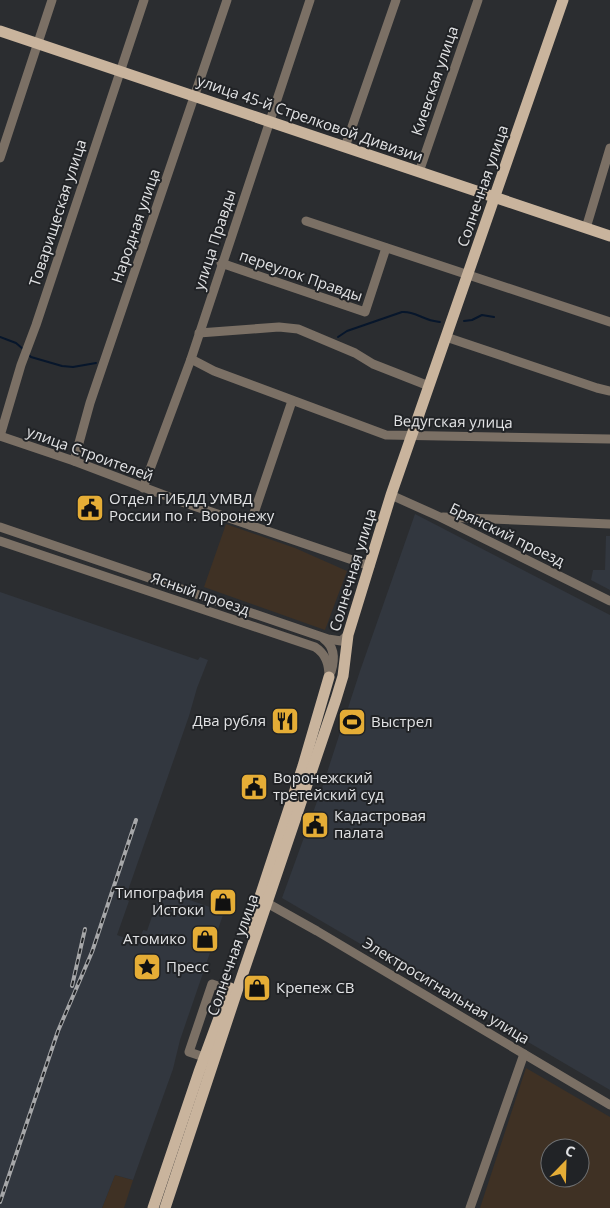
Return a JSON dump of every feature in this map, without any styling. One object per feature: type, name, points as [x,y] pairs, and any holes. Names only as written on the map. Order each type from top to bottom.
[{"type":"main road","name":"Солнечная улица","points":[[153,1208],[204,1057],[263,902],[343,676],[348,635],[391,495],[563,0]]},
{"type":"main road","name":"улица 45-й Стрелковой Дивизии","points":[[0,31],[610,236]]},
{"type":"main road","name":"Солнечная улица","points":[[165,1208],[263,902],[329,677]]},
{"type":"street","points":[[0,158],[52,0]]},
{"type":"street","name":"Товарищеская улица","points":[[0,436],[21,365],[144,0]]},
{"type":"street","name":"Народная улица","points":[[74,461],[90,403],[227,0]]},
{"type":"street","name":"улица Правды","points":[[144,488],[191,359],[310,0]]},
{"type":"street","points":[[345,147],[396,0]]},
{"type":"street","name":"Киевская улица","points":[[419,172],[478,0]]},
{"type":"street","points":[[586,228],[610,148]]},
{"type":"street","points":[[306,221],[610,322]]},
{"type":"street","name":"переулок Правды","points":[[222,263],[365,312],[386,248]]},
{"type":"street","points":[[199,334],[279,327],[298,329],[355,353],[373,364],[429,386]]},
{"type":"street","points":[[446,337],[610,391]]},
{"type":"street","name":"Ведугская улица","points":[[191,359],[214,371],[386,435],[610,439]]},
{"type":"street","points":[[250,525],[292,401]]},
{"type":"street","name":"улица Строителей","points":[[0,436],[370,566]]},
{"type":"street","name":"Брянский проезд","points":[[391,495],[440,517],[610,601]]},
{"type":"street","points":[[440,517],[610,524]]},
{"type":"street","name":"Ясный проезд","points":[[0,527],[322,637],[335,641],[341,640],[348,635]]},
{"type":"street","name":"Ясный проезд","points":[[0,541],[315,647],[326,658],[329,666],[329,677]]},
{"type":"street","points":[[322,637],[330,644],[334,656],[329,677]]},
{"type":"street","name":"Электросигнальная улица","points":[[263,902],[317,931],[610,1105]]},
{"type":"street","points":[[204,1057],[189,1052],[212,984],[229,990]]},
{"type":"street","points":[[470,1208],[524,1054]]},
{"type":"shaded area","points":[[415,514],[610,615],[610,1090],[282,898],[323,785],[360,671]]},
{"type":"shaded area","points":[[226,524],[295,548],[347,571],[325,630],[204,587]]},
{"type":"shaded area","points":[[606,536],[610,536],[610,590],[591,580],[593,570],[605,570]]},
{"type":"shaded area","points":[[0,592],[198,660],[200,657],[208,660],[125,899],[129,901],[117,935],[139,943],[143,930],[147,931],[161,890],[224,912],[180,1040],[173,1069],[133,1180],[115,1175],[102,1208],[0,1208]]},
{"type":"shaded area","points":[[526,1068],[610,1117],[610,1208],[480,1208]]},
{"type":"shaded area","points":[[115,1175],[133,1180],[124,1208],[102,1208]]},
{"type":"waterway","points":[[338,337],[347,331],[402,312],[412,313],[440,322]]},
{"type":"waterway","points":[[464,321],[472,320],[482,315],[494,317]]},
{"type":"waterway","points":[[0,337],[16,343],[23,349]]},
{"type":"waterway","points":[[28,354],[31,357],[62,366],[73,367],[96,363]]},
{"type":"railway","points":[[0,1202],[58,1031],[92,952],[136,820]]},
{"type":"railway","points":[[72,986],[85,929]]},
{"type":"place","name":"Отдел ГИБДД УМВД России по г. Воронежу","points":[[90,508]]},
{"type":"place","name":"Два рубля","points":[[285,721]]},
{"type":"place","name":"Выстрел","points":[[352,722]]},
{"type":"place","name":"Воронежский третейский суд","points":[[254,787]]},
{"type":"place","name":"Кадастровая палата","points":[[315,825]]},
{"type":"place","name":"Типография Истоки","points":[[223,902]]},
{"type":"place","name":"Атомико","points":[[205,939]]},
{"type":"place","name":"Пресс","points":[[147,967]]},
{"type":"place","name":"Крепеж СВ","points":[[257,988]]}]
